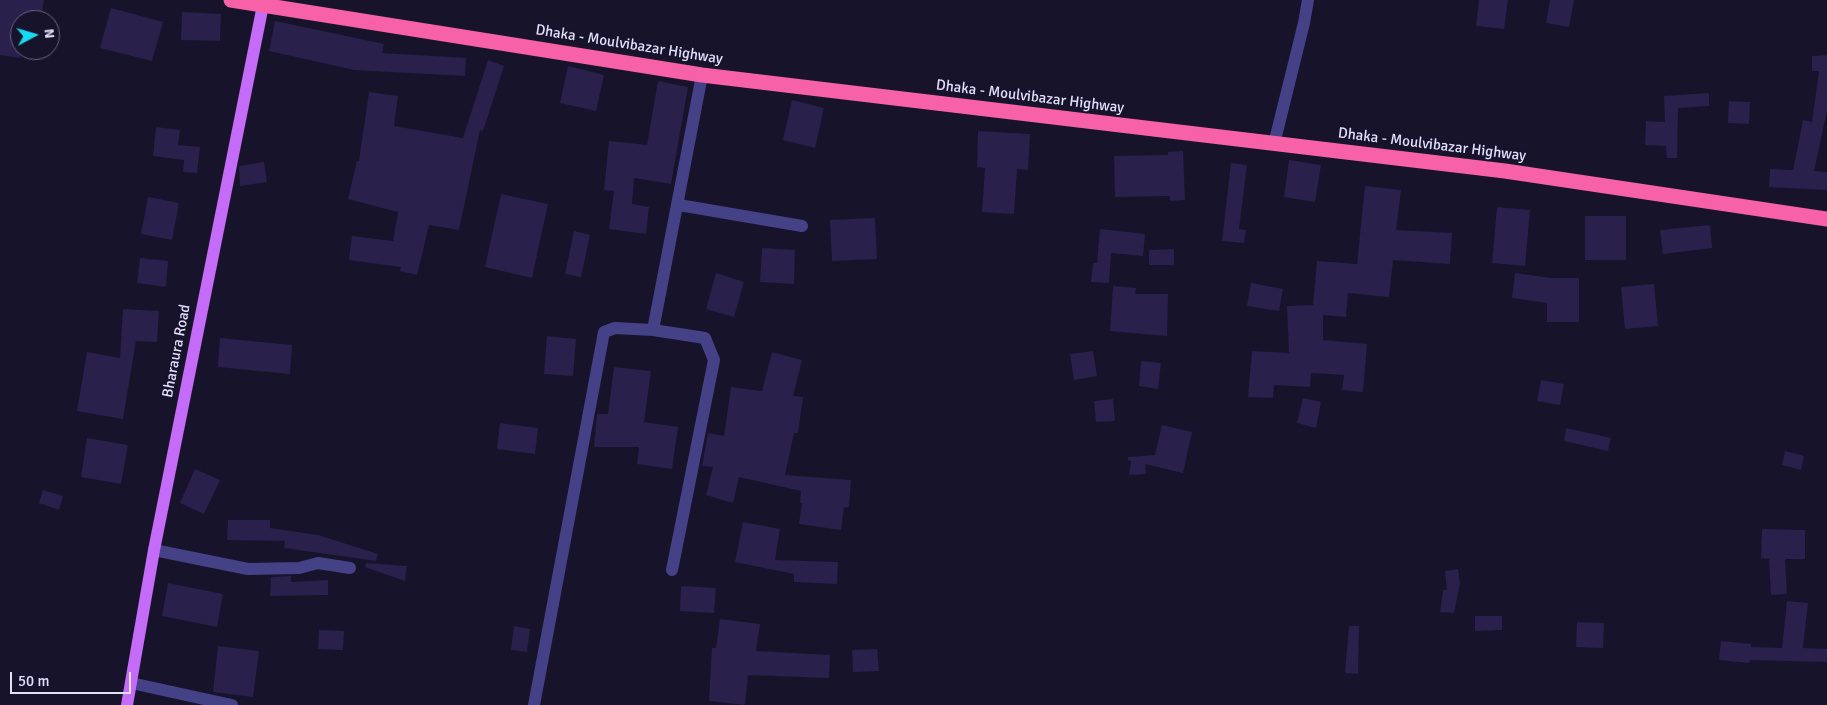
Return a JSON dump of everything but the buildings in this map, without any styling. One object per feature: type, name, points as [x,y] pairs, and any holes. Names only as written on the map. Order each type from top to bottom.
[{"type":"highway","name":"Dhaka - Moulvibazar Highway","points":[[231,0],[264,3],[702,75],[1505,171],[1827,219]]},
{"type":"main road","name":"Bharaura Road","points":[[127,705],[154,550],[264,3]]},
{"type":"street","points":[[1274,144],[1308,0]]},
{"type":"street","points":[[653,330],[679,205],[702,75]]},
{"type":"street","points":[[679,205],[802,226]]},
{"type":"street","points":[[534,705],[604,332],[615,328],[653,330],[705,338],[714,360],[672,570]]},
{"type":"street","points":[[154,550],[248,569],[299,568],[318,563],[350,568]]},
{"type":"street","points":[[131,683],[232,705]]}]
